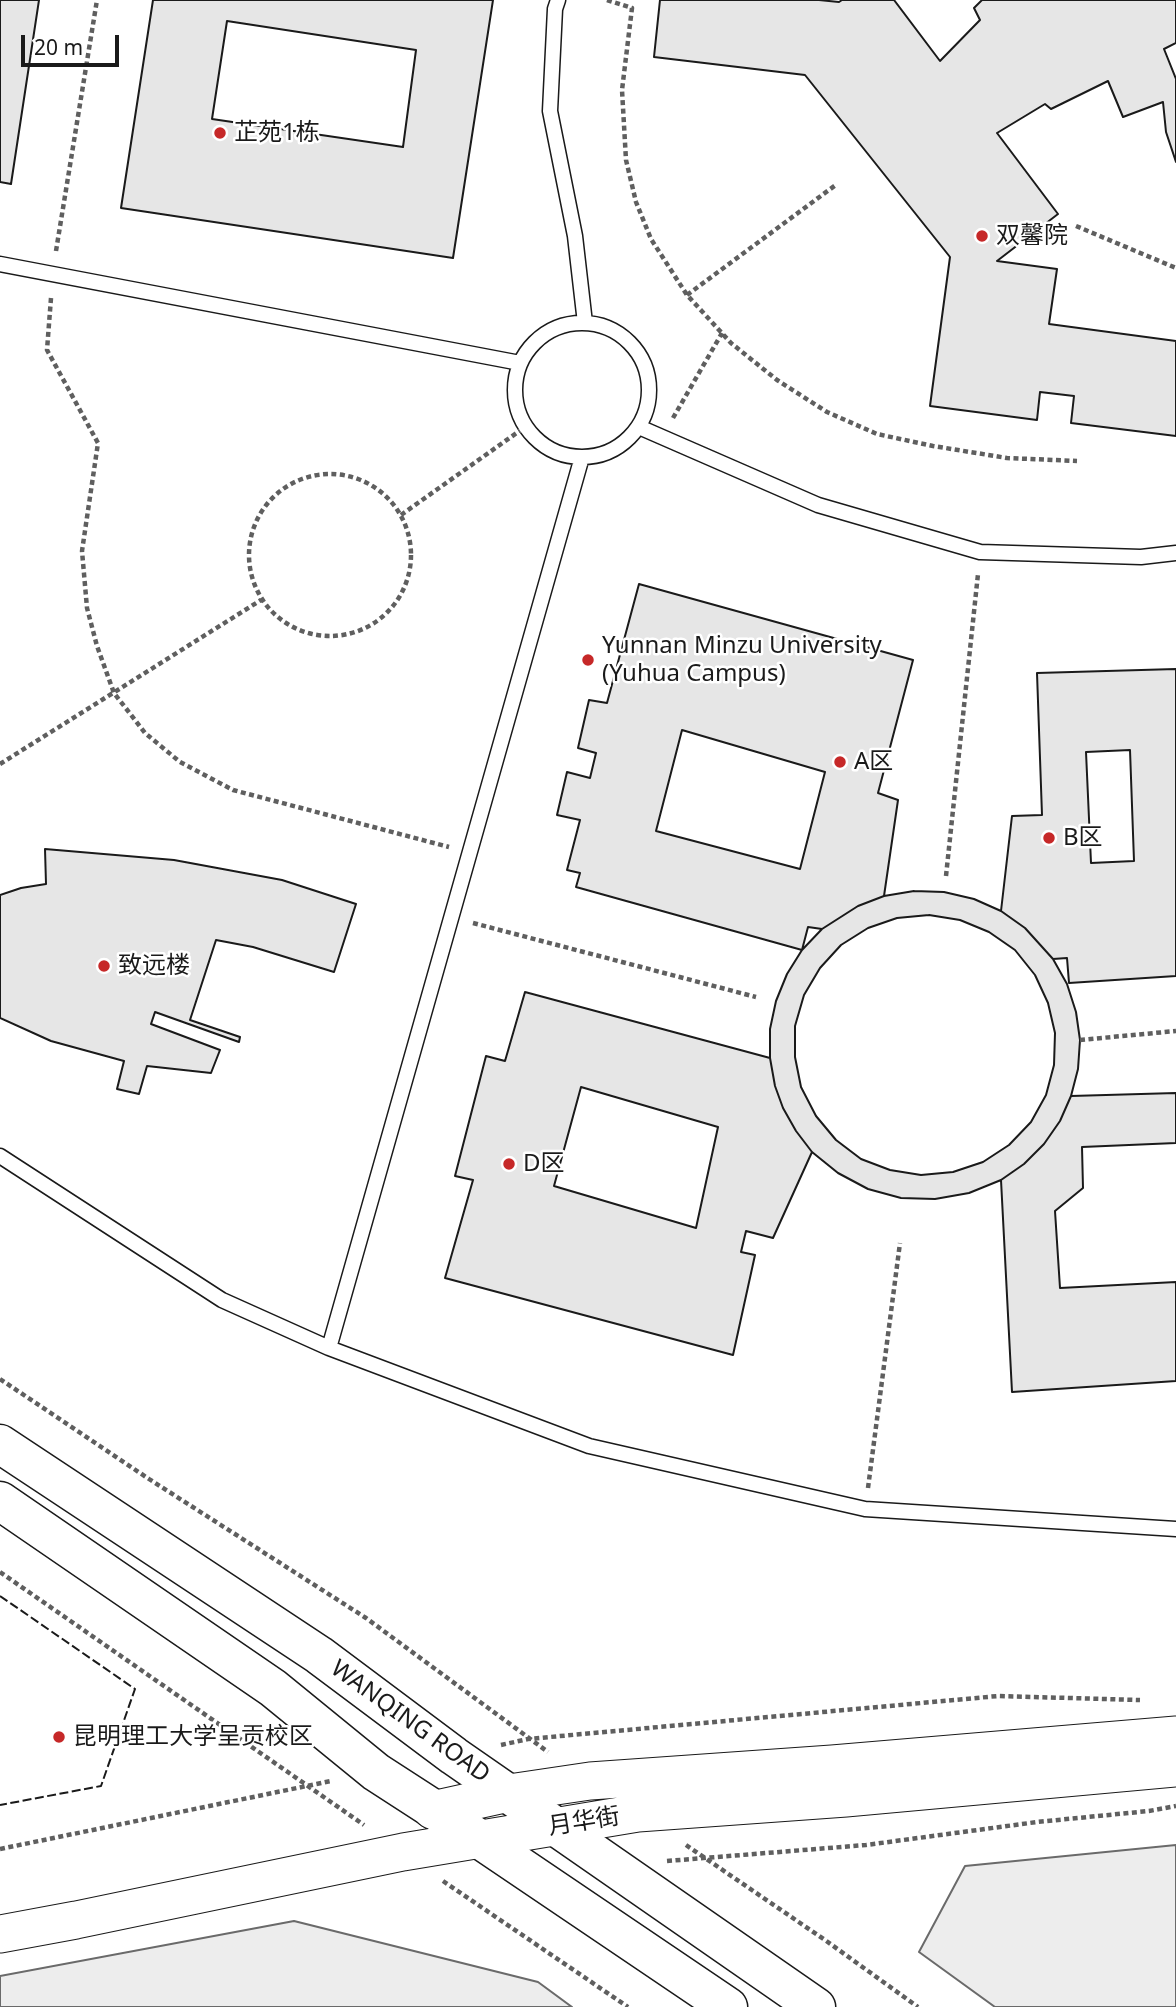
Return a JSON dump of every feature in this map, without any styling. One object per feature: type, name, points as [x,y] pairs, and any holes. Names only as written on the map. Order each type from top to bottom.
[{"type":"main road","name":"WANQING ROAD","points":[[0,1444],[319,1655],[454,1756],[816,2007]]},
{"type":"main road","points":[[0,1501],[272,1688],[376,1772],[728,2007]]},
{"type":"street","name":"月华街","points":[[432,1810],[509,1793],[590,1781],[1176,1735]]},
{"type":"street","name":"月华街","points":[[0,1934],[402,1852],[638,1813],[846,1798],[1176,1768]]},
{"type":"lane","points":[[558,0],[555,9],[550,111],[575,236],[585,323]]},
{"type":"lane","points":[[0,264],[520,363]]},
{"type":"lane","points":[[585,323],[613,330],[635,347],[648,373],[649,401],[639,427],[614,449],[582,457],[550,449],[525,427],[514,395],[520,363],[536,341],[559,326],[585,323]]},
{"type":"lane","points":[[639,427],[818,505],[980,552],[1141,557],[1176,553]]},
{"type":"lane","points":[[329,1348],[582,457]]},
{"type":"lane","points":[[0,1156],[222,1300],[329,1348],[589,1446],[865,1509],[1176,1529]]},
{"type":"path","points":[[97,0],[53,273],[47,349],[98,443],[82,551],[87,608],[114,693],[145,733],[180,762],[233,790],[470,852]]},
{"type":"path","points":[[607,0],[632,8],[622,90],[626,160],[636,202],[651,239],[687,295],[731,343],[777,380],[827,412],[877,434],[1007,458],[1077,461]]},
{"type":"path","points":[[687,295],[837,184]]},
{"type":"path","points":[[1076,226],[1176,268]]},
{"type":"path","points":[[662,437],[722,333]]},
{"type":"path","points":[[401,515],[525,427]]},
{"type":"path","points":[[337,474],[363,480],[384,494],[401,515],[411,544],[410,576],[396,604],[373,625],[343,636],[312,635],[283,623],[261,600],[250,576],[247,550],[253,525],[267,503],[286,486],[311,475],[337,474]]},
{"type":"path","points":[[946,876],[980,552]]},
{"type":"path","points":[[0,764],[261,600]]},
{"type":"path","points":[[452,918],[756,997]]},
{"type":"path","points":[[1080,1040],[1176,1031]]},
{"type":"path","points":[[865,1509],[900,1243]]},
{"type":"path","points":[[0,1379],[149,1479],[366,1618],[528,1740],[590,1781]]},
{"type":"path","points":[[0,1572],[402,1852]]},
{"type":"path","points":[[664,1861],[866,1845],[1176,1806]]},
{"type":"path","points":[[682,1843],[918,2007]]},
{"type":"path","points":[[455,1879],[443,1880],[628,2007]]},
{"type":"shaded area","points":[[1176,1845],[1176,2007],[995,2007],[919,1952],[965,1866]]},
{"type":"shaded area","points":[[294,1921],[538,1982],[572,2007],[0,2007],[0,1976]]},
{"type":"building","points":[[0,0],[39,0],[11,184],[0,182]]},
{"type":"building","name":"芷苑1栋","points":[[153,0],[493,0],[453,258],[121,208]],"holes":[[[227,21],[416,50],[403,147],[212,119]]]},
{"type":"building","name":"双馨院","points":[[660,0],[894,0],[940,61],[980,20],[974,8],[982,0],[1176,0],[1176,43],[1164,49],[1176,79],[1176,162],[1166,132],[1163,102],[1123,117],[1108,81],[1051,109],[1045,104],[997,133],[1058,214],[997,261],[1057,269],[1049,324],[1176,341],[1176,436],[1071,423],[1074,396],[1040,392],[1037,420],[930,406],[950,257],[805,75],[654,57]]},
{"type":"building","name":"A区","points":[[639,584],[913,660],[878,793],[898,800],[884,896],[858,906],[822,929],[808,927],[802,950],[576,887],[580,873],[567,870],[580,820],[557,815],[567,772],[590,778],[596,753],[578,748],[589,700],[607,703]],"holes":[[[682,730],[825,772],[800,869],[656,831]]]},
{"type":"building","name":"B区","points":[[1176,669],[1176,976],[1069,983],[1067,958],[1053,959],[1025,928],[1001,911],[1012,816],[1042,815],[1037,673]],"holes":[[[1130,750],[1134,861],[1091,863],[1086,752]]]},
{"type":"building","name":"致远楼","points":[[45,849],[174,860],[282,880],[356,904],[334,972],[253,947],[216,940],[190,1020],[240,1037],[239,1042],[155,1012],[151,1024],[220,1050],[211,1073],[147,1066],[139,1094],[117,1089],[124,1061],[51,1041],[0,1018],[0,895],[46,884]]},
{"type":"building","points":[[914,891],[944,892],[974,899],[1001,911],[1025,928],[1053,959],[1067,984],[1076,1012],[1080,1040],[1078,1069],[1071,1096],[1060,1121],[1044,1144],[1024,1164],[1001,1180],[969,1193],[935,1199],[901,1198],[868,1189],[838,1173],[812,1152],[796,1131],[775,1086],[770,1058],[770,1029],[776,1001],[787,974],[802,950],[822,929],[858,906],[884,896]],"holes":[[[929,915],[960,920],[989,932],[1015,950],[1035,975],[1048,1003],[1055,1033],[1054,1065],[1046,1095],[1031,1122],[1009,1145],[983,1162],[953,1172],[921,1175],[890,1170],[861,1159],[836,1140],[816,1116],[801,1087],[795,1057],[795,1026],[804,995],[820,968],[841,945],[868,928],[897,918]]]},
{"type":"building","name":"D区","points":[[525,992],[770,1058],[775,1086],[783,1108],[812,1152],[773,1238],[746,1231],[741,1252],[755,1255],[733,1355],[445,1278],[473,1180],[455,1176],[486,1056],[505,1061]],"holes":[[[581,1087],[718,1127],[696,1228],[554,1186]]]},
{"type":"building","points":[[1176,1093],[1176,1143],[1082,1147],[1083,1188],[1055,1211],[1060,1288],[1176,1282],[1176,1381],[1012,1392],[1001,1180],[1024,1164],[1044,1144],[1060,1121],[1071,1096]]},
{"type":"fence","points":[[0,1596],[135,1689],[101,1786],[0,1805]]},
{"type":"place","name":"芷苑1栋","points":[[220,133]]},
{"type":"place","name":"双馨院","points":[[982,236]]},
{"type":"place","name":"Yunnan Minzu University (Yuhua Campus)","points":[[588,660]]},
{"type":"place","name":"A区","points":[[840,762]]},
{"type":"place","name":"B区","points":[[1049,838]]},
{"type":"place","name":"致远楼","points":[[104,966]]},
{"type":"place","name":"D区","points":[[509,1164]]},
{"type":"place","name":"昆明理工大学呈贡校区","points":[[59,1737]]}]
